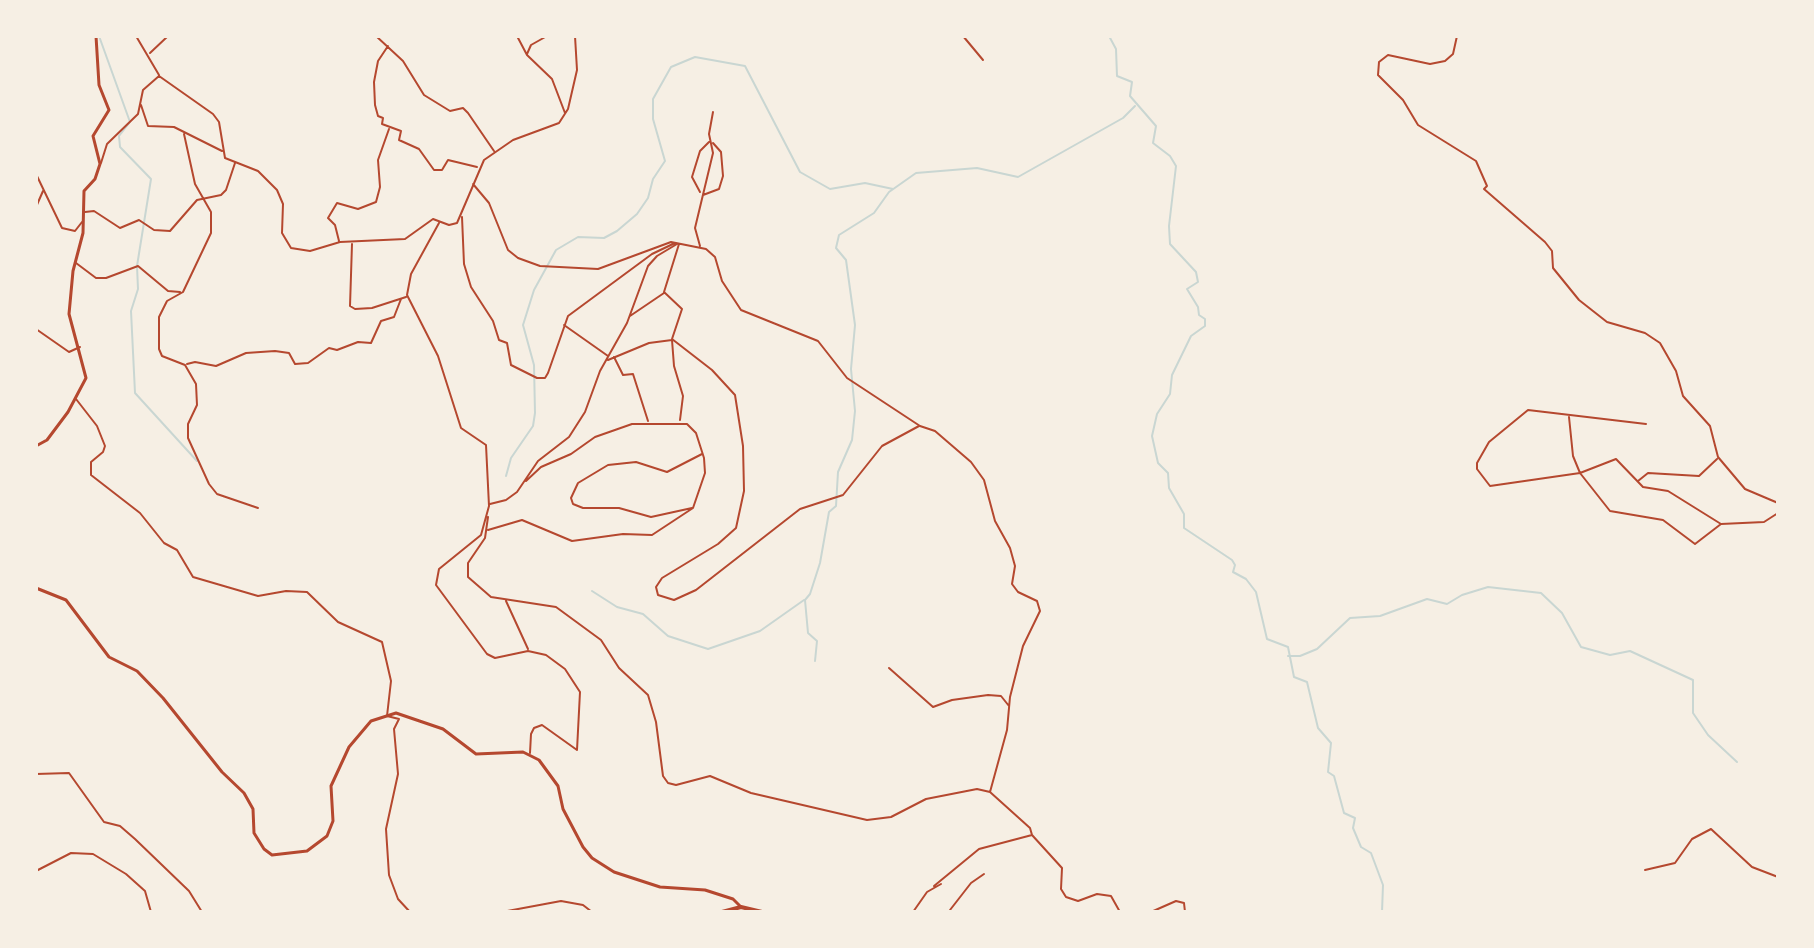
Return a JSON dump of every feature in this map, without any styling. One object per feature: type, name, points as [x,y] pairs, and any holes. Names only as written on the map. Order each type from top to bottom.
[{"type":"main road","points":[[36,446],[51,435],[76,399],[86,378],[69,314],[84,213],[84,191],[95,179],[100,164],[93,136],[109,108],[99,85],[96,36]]},
{"type":"main road","points":[[36,588],[66,600],[109,657],[135,670],[163,698],[225,776],[244,792],[253,809],[257,838],[266,851],[274,855],[307,851],[327,836],[332,825],[332,783],[359,733],[374,719],[387,714],[402,714],[432,724],[476,754],[530,753],[552,774],[563,809],[583,847],[597,862],[624,877],[660,887],[705,890],[733,899],[741,907]]},
{"type":"main road","points":[[722,912],[741,907],[762,912]]},
{"type":"street","points":[[136,36],[150,53],[159,76],[208,108],[219,122],[225,158],[258,171],[277,190],[283,204],[282,233],[291,248],[310,251],[340,242],[405,239],[432,219],[455,223],[479,167],[494,152],[513,140],[555,125],[565,114],[577,70],[575,36]]},
{"type":"street","points":[[150,53],[168,36]]},
{"type":"street","points":[[376,36],[415,77],[424,95],[450,111],[463,108],[494,152]]},
{"type":"street","points":[[517,36],[527,55],[552,79],[565,114]]},
{"type":"street","points":[[527,55],[531,45],[547,36]]},
{"type":"street","points":[[963,36],[983,60]]},
{"type":"street","points":[[1457,36],[1452,56],[1445,61],[1426,64],[1388,55],[1378,65],[1378,75],[1403,100],[1415,123],[1476,161],[1487,186],[1484,189],[1545,242],[1552,251],[1553,268],[1579,300],[1607,322],[1645,333],[1660,343],[1676,371],[1683,396],[1710,426],[1718,457],[1745,489],[1778,503]]},
{"type":"street","points":[[388,46],[378,61],[374,90],[378,116],[383,118],[383,125],[401,131],[399,140],[419,149],[434,170],[442,170],[448,160],[479,167]]},
{"type":"street","points":[[100,164],[107,144],[137,116],[143,90],[159,76]]},
{"type":"street","points":[[141,104],[148,126],[174,127],[218,152],[224,151]]},
{"type":"street","points":[[701,247],[695,228],[713,153],[713,112]]},
{"type":"street","points":[[340,242],[335,225],[328,218],[337,203],[358,209],[376,202],[380,187],[378,160],[390,127]]},
{"type":"street","points":[[184,134],[188,162],[201,198],[211,212],[211,233],[199,264],[181,293],[167,301],[157,320],[162,356],[185,365],[195,362],[216,366],[246,353],[275,351],[289,353],[295,364],[308,363],[329,348],[337,350],[358,342],[371,343],[381,321],[394,317],[401,299]]},
{"type":"street","points":[[701,194],[692,177],[700,151],[711,141]]},
{"type":"street","points":[[701,194],[719,189],[723,176],[721,152],[711,141]]},
{"type":"street","points":[[84,213],[88,209],[94,211],[120,228],[139,220],[154,230],[170,231],[201,198],[221,195],[230,183],[235,163]]},
{"type":"street","points":[[36,174],[67,231],[75,231],[82,221]]},
{"type":"street","points":[[473,184],[489,203],[508,250],[518,258],[540,266],[598,269],[661,244],[678,242],[701,247],[715,257],[722,281],[741,310],[822,344],[842,375],[920,426],[935,431],[976,468],[988,490],[995,521],[1010,548],[1015,566],[1012,584],[1018,592],[1033,598],[1040,606],[1038,619],[1023,646],[1007,730],[992,774],[990,792]]},
{"type":"street","points":[[36,207],[43,191]]},
{"type":"street","points":[[461,214],[464,221],[464,264],[471,287],[493,321],[499,340],[507,343],[511,365],[527,376],[545,378],[568,316],[652,254],[678,242]]},
{"type":"street","points":[[440,221],[411,274],[407,297],[438,356],[459,426],[466,434],[486,445],[488,530],[469,560],[467,574],[487,594],[556,607],[601,640],[619,668],[648,695],[656,722],[663,776],[668,783],[676,785],[710,776],[751,793],[867,820],[891,817],[926,799],[977,789],[990,792],[1030,828],[1032,835],[1062,868],[1060,884],[1066,897],[1078,901],[1097,894],[1111,896],[1120,912]]},
{"type":"street","points":[[629,317],[664,292],[678,242]]},
{"type":"street","points":[[526,481],[538,461],[566,440],[583,417],[629,317],[648,266],[660,253],[678,242]]},
{"type":"street","points":[[351,243],[350,306],[355,309],[372,308],[407,297]]},
{"type":"street","points":[[76,262],[96,278],[106,278],[138,266],[168,291],[181,293]]},
{"type":"street","points":[[664,292],[682,309],[672,340],[673,362],[683,396],[680,421]]},
{"type":"street","points":[[563,325],[608,358],[649,343],[672,340],[693,352],[735,395],[743,446],[744,491],[736,528],[718,544],[672,570],[657,583],[658,595],[666,599],[683,598],[696,590],[800,509],[843,495],[882,446],[920,426]]},
{"type":"street","points":[[36,329],[69,352],[80,347]]},
{"type":"street","points":[[614,357],[622,374],[633,374],[648,422]]},
{"type":"street","points":[[185,365],[196,384],[197,405],[188,424],[188,438],[209,484],[217,494],[258,508]]},
{"type":"street","points":[[76,399],[97,426],[105,446],[103,452],[91,462],[94,479],[144,517],[159,538],[178,552],[195,579],[258,596],[286,591],[307,592],[338,622],[380,639],[391,681],[387,714],[399,719],[394,729],[398,776],[386,829],[389,875],[398,899],[410,912]]},
{"type":"street","points":[[1637,482],[1634,475],[1616,459],[1580,473],[1490,486],[1477,469],[1489,442],[1527,411],[1646,424]]},
{"type":"street","points":[[1569,416],[1573,456],[1580,473],[1610,511],[1663,520],[1695,544],[1721,524]]},
{"type":"street","points":[[488,530],[522,520],[572,541],[623,534],[644,537],[693,508],[705,473],[703,453],[693,429],[680,421],[648,422],[603,433],[565,457],[542,466],[509,498],[489,504]]},
{"type":"street","points":[[693,508],[651,517],[619,508],[583,508],[572,503],[571,498],[578,483],[608,465],[636,462],[667,472],[703,453]]},
{"type":"street","points":[[1637,482],[1648,473],[1699,476],[1718,457]]},
{"type":"street","points":[[1637,482],[1668,491],[1721,524],[1764,522],[1778,513]]},
{"type":"street","points":[[488,517],[480,537],[439,569],[436,585],[487,654],[495,658],[528,651],[557,662],[569,674],[581,696],[577,750],[542,725],[531,734],[530,753]]},
{"type":"street","points":[[506,600],[528,651]]},
{"type":"street","points":[[889,668],[933,707],[952,700],[996,695],[1004,698],[1009,707]]},
{"type":"street","points":[[36,774],[69,773],[104,822],[120,826],[135,839],[189,891],[202,912]]},
{"type":"street","points":[[1645,870],[1675,863],[1692,839],[1711,829],[1752,867],[1778,877]]},
{"type":"street","points":[[913,912],[934,886],[979,849],[1032,835]]},
{"type":"street","points":[[36,871],[71,853],[93,854],[126,874],[145,891],[151,912]]},
{"type":"street","points":[[950,910],[971,883],[984,874]]},
{"type":"street","points":[[934,886],[941,884]]},
{"type":"street","points":[[502,912],[561,901],[583,905],[592,912]]},
{"type":"street","points":[[1151,912],[1176,901],[1184,903],[1185,912]]},
{"type":"street","points":[[942,912],[969,912]]},
{"type":"waterway","points":[[99,36],[130,122],[119,136],[120,147],[151,179],[137,266],[138,289],[131,311],[135,393],[197,461]]},
{"type":"waterway","points":[[1109,36],[1116,49],[1117,76],[1132,82],[1130,96],[1156,126],[1153,143],[1170,156],[1176,166],[1170,244],[1196,272],[1198,282],[1187,289],[1198,307],[1199,315],[1205,319],[1205,326],[1191,336],[1172,375],[1170,394],[1157,414],[1152,436],[1158,463],[1168,473],[1169,488],[1184,514],[1184,528],[1232,560],[1235,565],[1233,572],[1246,579],[1256,592],[1267,639],[1288,647],[1294,677],[1307,682],[1318,728],[1331,743],[1328,772],[1334,776],[1344,813],[1355,818],[1353,828],[1361,847],[1371,853],[1383,885],[1382,912]]},
{"type":"waterway","points":[[506,476],[511,458],[533,426],[535,413],[534,365],[523,325],[534,290],[556,250],[578,237],[604,238],[617,231],[637,214],[648,198],[653,179],[665,161],[653,119],[653,99],[671,67],[695,57],[745,66],[800,172],[830,189],[865,183],[893,189]]},
{"type":"waterway","points":[[815,661],[817,641],[808,633],[805,600],[820,563],[829,512],[836,506],[838,472],[852,440],[855,411],[851,369],[855,325],[846,260],[836,248],[839,235],[874,213],[889,192],[916,173],[977,168],[1018,177],[1123,118],[1135,106]]},
{"type":"waterway","points":[[1288,656],[1300,656],[1317,649],[1350,618],[1380,616],[1427,599],[1447,604],[1462,595],[1488,587],[1541,593],[1562,613],[1581,647],[1610,655],[1630,651],[1693,680],[1693,713],[1708,735],[1737,762]]},
{"type":"waterway","points":[[592,591],[617,607],[643,614],[668,636],[708,649],[760,631],[804,600]]}]
